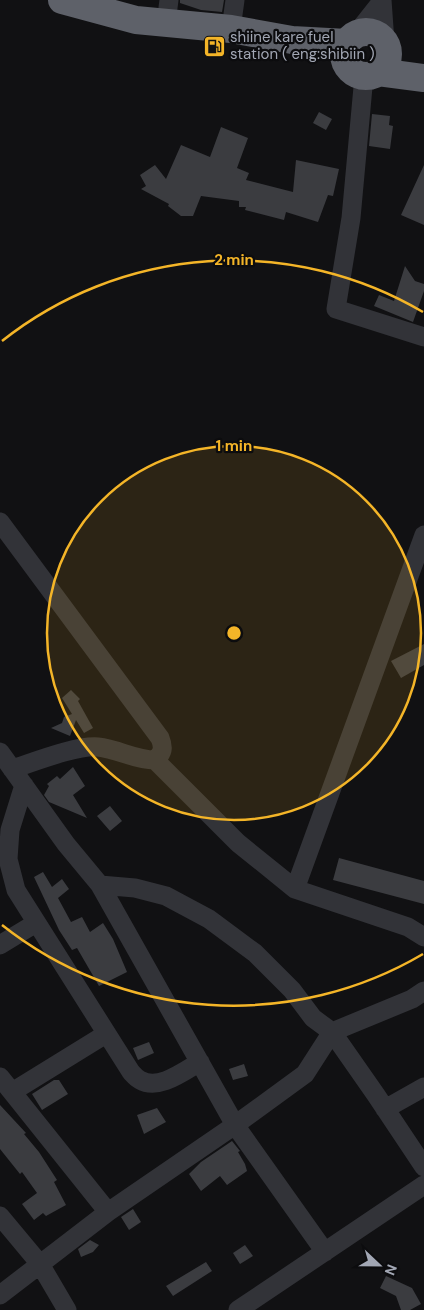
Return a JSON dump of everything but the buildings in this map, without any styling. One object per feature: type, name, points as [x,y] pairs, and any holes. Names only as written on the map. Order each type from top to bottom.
[{"type":"highway","points":[[63,0],[136,20],[167,12],[232,29],[292,40],[424,74]]},
{"type":"highway","points":[[292,40],[352,38],[369,32],[375,34],[373,62]]},
{"type":"highway","points":[[352,38],[344,57],[373,62],[424,78]]},
{"type":"street","points":[[232,29],[235,0]]},
{"type":"street","points":[[352,38],[382,0]]},
{"type":"street","points":[[382,0],[336,309],[424,337]]},
{"type":"street","points":[[0,522],[160,738],[163,747],[161,755],[155,760],[146,760],[115,750],[86,746],[12,769]]},
{"type":"street","points":[[295,889],[424,535]]},
{"type":"street","points":[[0,752],[66,844],[100,885],[235,1125],[325,1252]]},
{"type":"street","points":[[155,760],[238,843],[295,889],[408,928],[424,936]]},
{"type":"street","points":[[24,785],[10,830],[8,859],[16,890],[130,1072],[140,1080],[156,1083],[171,1078],[200,1062]]},
{"type":"street","points":[[100,885],[135,888],[166,896],[209,919],[256,953],[292,990],[313,1018],[332,1032],[424,1167]]},
{"type":"street","points":[[0,945],[36,923]]},
{"type":"street","points":[[0,1295],[108,1212],[235,1125],[305,1074],[332,1032],[412,998],[424,991]]},
{"type":"street","points":[[12,1092],[106,1034]]},
{"type":"street","points":[[0,1077],[108,1212]]},
{"type":"street","points":[[385,1109],[424,1086]]},
{"type":"street","points":[[238,1310],[424,1185]]},
{"type":"street","points":[[0,1216],[40,1264],[67,1310]]},
{"type":"place","name":"shiine kare fuel station ( eng:shibiin )","points":[[214,46]]}]
